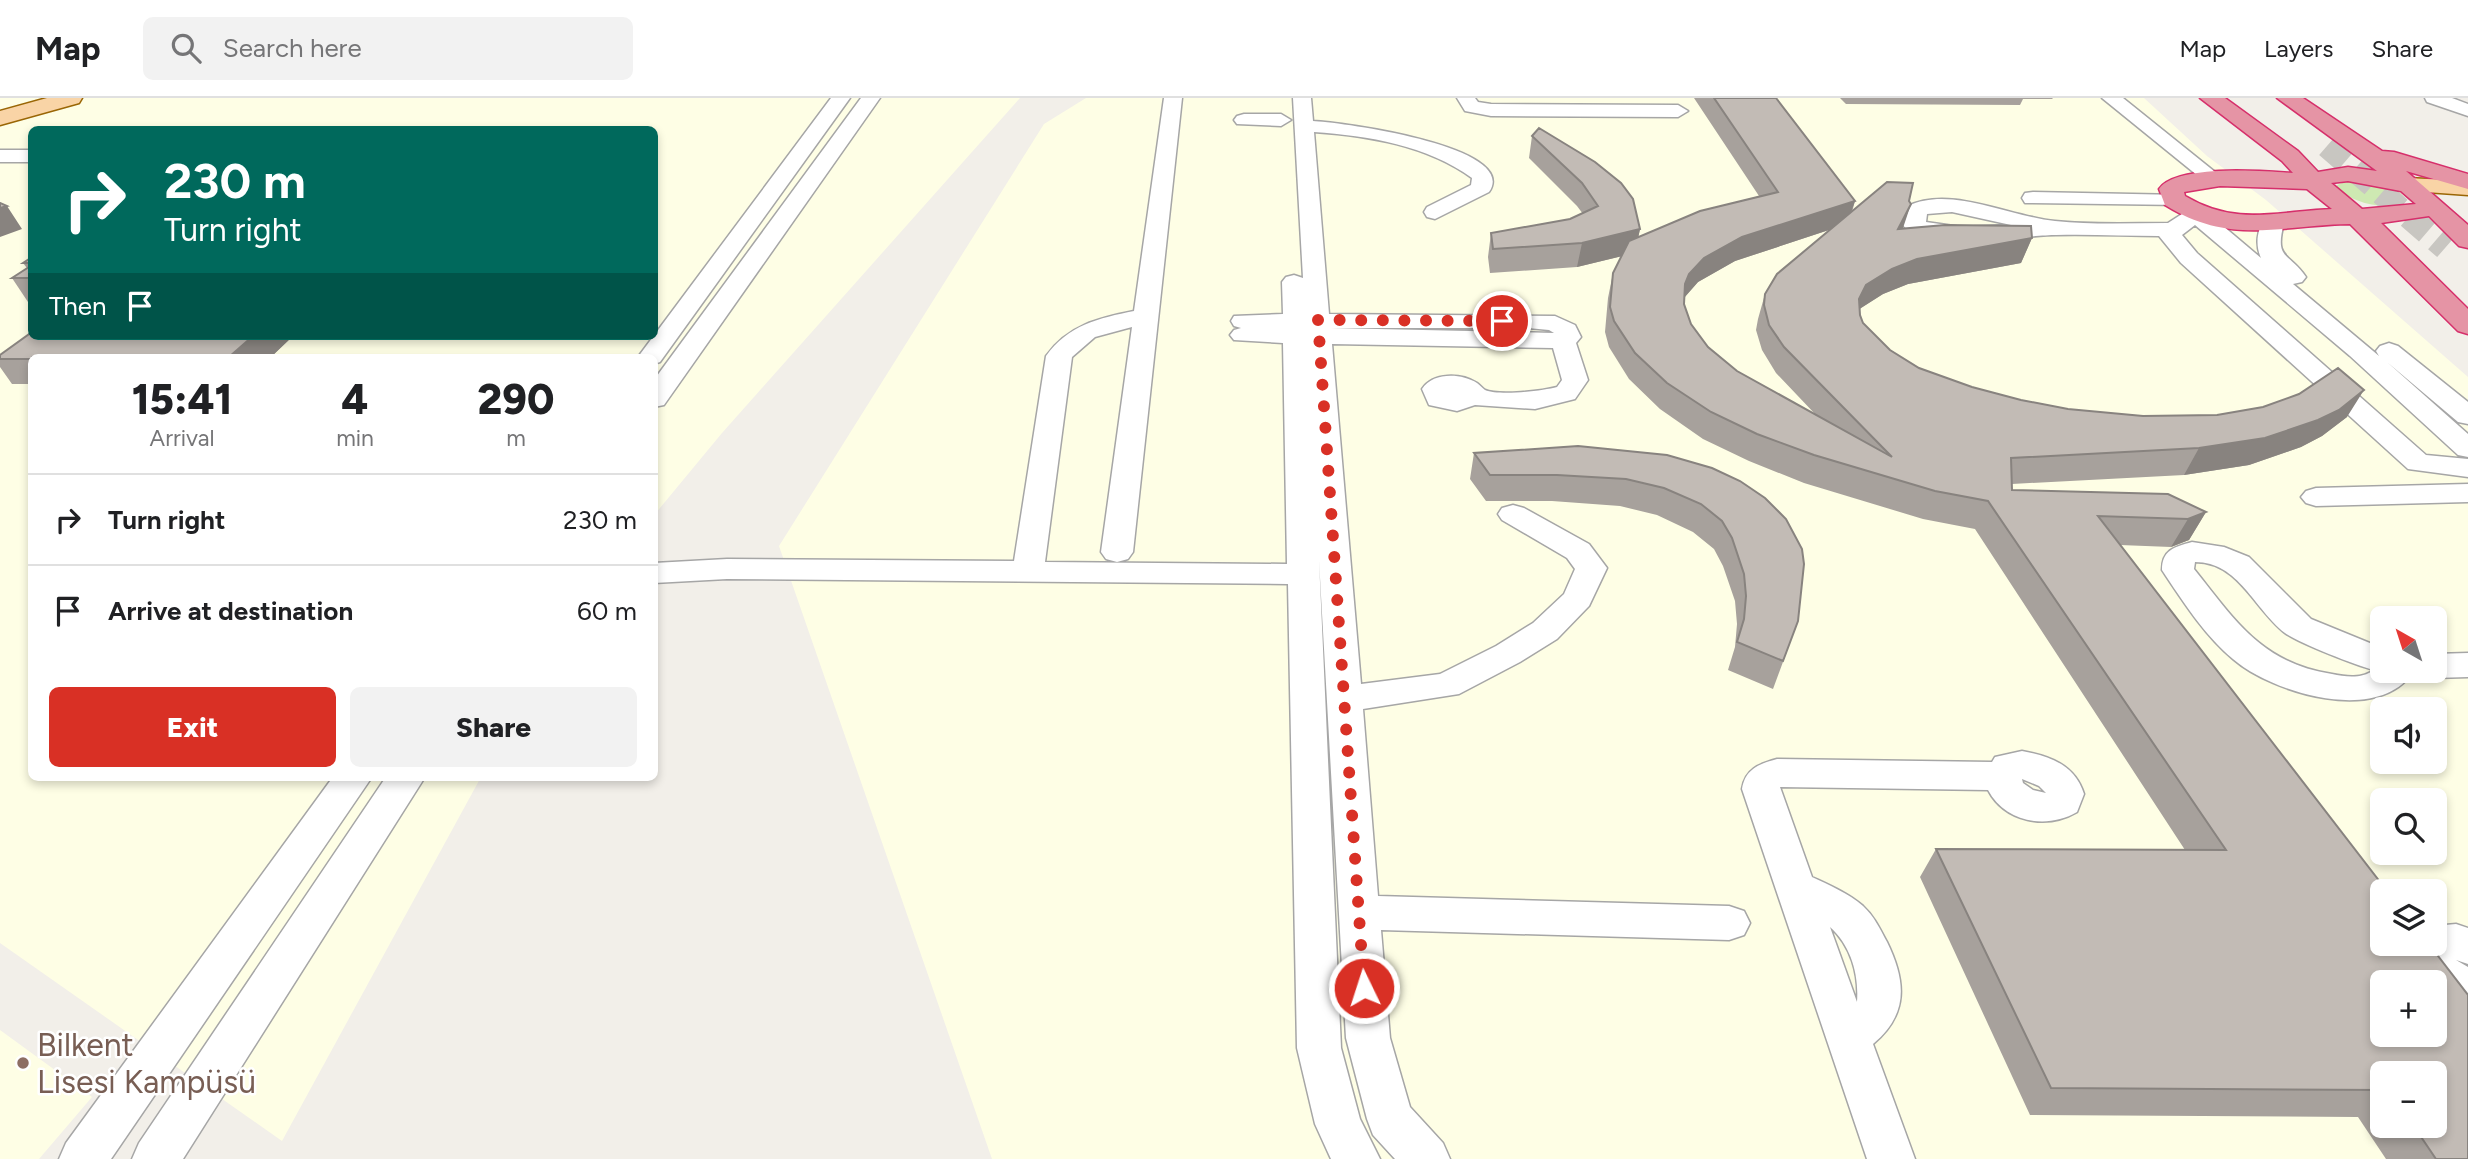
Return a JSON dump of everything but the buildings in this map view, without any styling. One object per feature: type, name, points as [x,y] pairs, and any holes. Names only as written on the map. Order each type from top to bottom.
[{"type":"highway","points":[[2211,98],[2288,148],[2336,167],[2365,164],[2365,150]]},
{"type":"highway","points":[[2234,98],[2288,148],[2314,183],[2363,223],[2468,325]]},
{"type":"highway","points":[[2278,102],[2327,146]]},
{"type":"highway","points":[[2278,102],[2365,150],[2468,182]]},
{"type":"highway","points":[[2244,180],[2278,161],[2288,148]]},
{"type":"highway","points":[[2365,150],[2434,206],[2459,246]]},
{"type":"highway","points":[[2407,185],[2344,174],[2327,175],[2314,183],[2215,180],[2182,182],[2171,189],[2183,213],[2235,223],[2397,222],[2434,225],[2459,246]]},
{"type":"highway","points":[[2363,223],[2414,214],[2434,206]]},
{"type":"highway","points":[[2409,246],[2468,301]]},
{"type":"main road","points":[[0,104],[24,98]]},
{"type":"main road","points":[[0,118],[71,98]]},
{"type":"main road","points":[[2407,185],[2468,188]]},
{"type":"main road","points":[[2434,206],[2468,208]]},
{"type":"street","points":[[653,354],[841,98]]},
{"type":"street","points":[[658,393],[871,98]]},
{"type":"street","points":[[1117,552],[1173,98]]},
{"type":"street","points":[[1466,98],[1472,107],[1491,110],[1678,111]]},
{"type":"street","points":[[2111,98],[2215,180]]},
{"type":"street","points":[[2434,98],[2468,110]]},
{"type":"street","points":[[1244,120],[1292,110],[1339,128],[1381,134],[1426,147],[1472,167],[1482,176],[1482,188],[1435,212]]},
{"type":"street","points":[[1292,110],[1307,327],[1344,699],[1368,1038],[1390,1119],[1426,1159]]},
{"type":"street","points":[[0,156],[28,156]]},
{"type":"street","points":[[2034,198],[2183,213],[2359,351],[2468,449]]},
{"type":"street","points":[[2054,228],[1937,205],[1916,211],[1914,225],[1935,233],[2025,232],[2183,213]]},
{"type":"street","points":[[2183,213],[2170,236],[2189,258],[2418,463],[2468,468]]},
{"type":"street","points":[[2273,223],[2266,244],[2269,256],[2468,416]]},
{"type":"street","points":[[1029,562],[1059,356],[1068,342],[1081,334],[1103,325],[1145,317]]},
{"type":"street","points":[[1307,327],[1302,564],[1319,1048],[1338,1124],[1356,1159]]},
{"type":"street","points":[[1243,328],[1307,327],[1563,341],[1575,380],[1566,393],[1535,401],[1471,397]]},
{"type":"street","points":[[2468,493],[2322,504],[2468,509]]},
{"type":"street","points":[[1344,699],[1447,685],[1508,654],[1545,631],[1578,599],[1591,568],[1578,551],[1513,514]]},
{"type":"street","points":[[658,549],[1029,562],[1302,564]]},
{"type":"street","points":[[658,573],[1029,562],[1117,552],[1302,564]]},
{"type":"street","points":[[2370,656],[2299,627],[2246,568],[2235,561],[2200,552],[2182,554],[2178,559],[2178,570],[2243,651],[2298,678],[2353,688],[2382,683]]},
{"type":"street","points":[[2447,666],[2468,665]]},
{"type":"street","points":[[1891,1159],[1849,1037],[1878,1008],[1881,986],[1862,935],[1854,923],[1838,910],[1795,887],[1761,789],[1761,782],[1770,774],[2002,776]]},
{"type":"street","points":[[83,1159],[350,781]]},
{"type":"street","points":[[156,1159],[403,781]]},
{"type":"street","points":[[1359,912],[1729,923]]},
{"type":"street","points":[[2468,946],[2456,942],[2436,943],[2431,947],[2430,954],[2440,972],[2468,989]]},
{"type":"shaded area","points":[[0,98],[1020,98],[722,433],[658,510],[658,354],[28,354],[28,781],[479,781],[282,1141],[0,943]]},
{"type":"shaded area","points":[[1086,98],[2144,98],[2207,156],[2266,200],[2468,377],[2468,1159],[992,1159],[779,546],[1044,124]]},
{"type":"shaded area","name":"Bilkent Lisesi Kampüsü","points":[[0,1030],[92,1097],[39,1159],[0,1159]]},
{"type":"green space","points":[[2347,181],[2372,182],[2389,187],[2406,201],[2389,206],[2360,202],[2337,188],[2337,185]]},
{"type":"tunnel","points":[[2327,146],[2445,248]]},
{"type":"place","name":"Bilkent Lisesi Kampüsü","points":[[23,1063]]},
{"type":"route","points":[[1364,988],[1318,320],[1502,321]]}]
